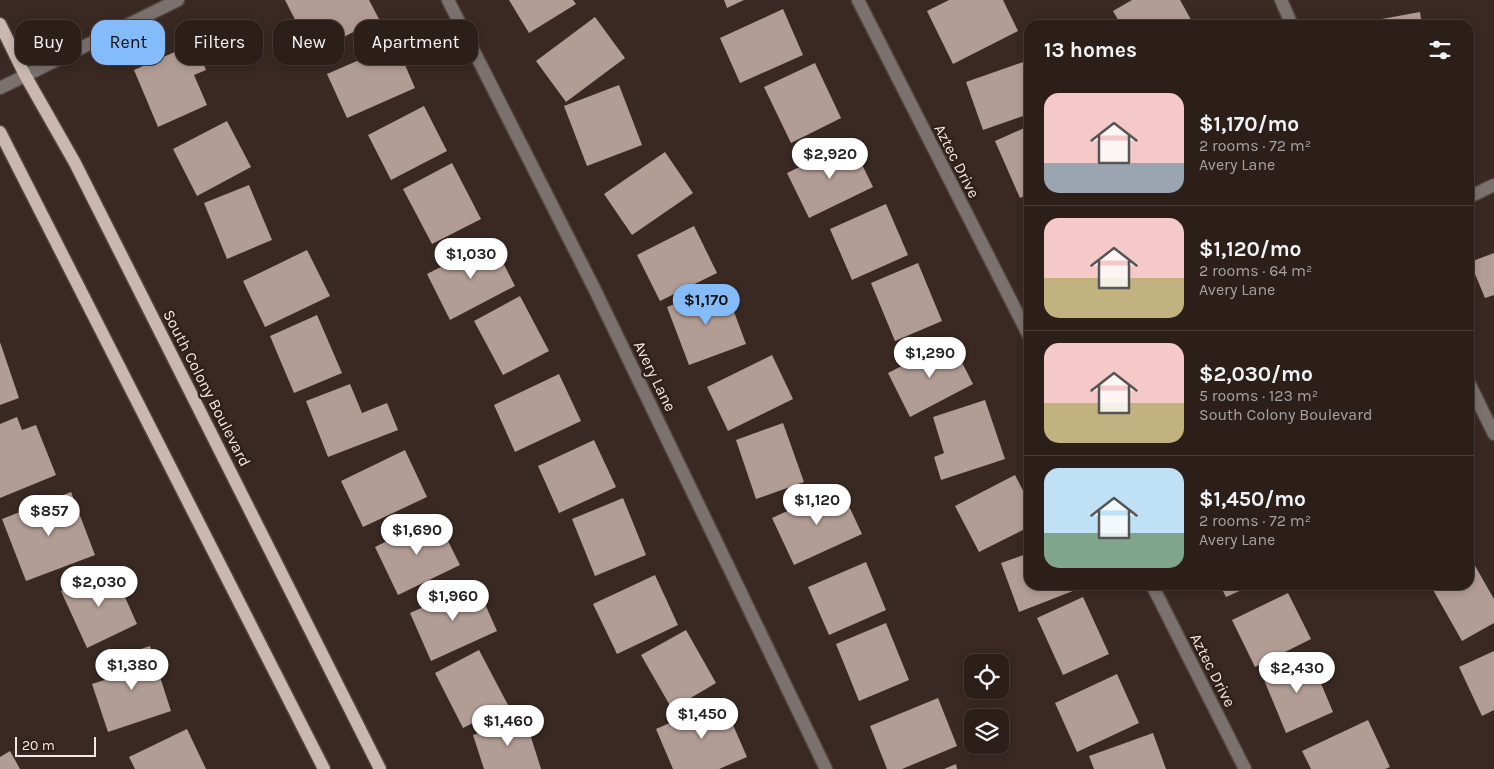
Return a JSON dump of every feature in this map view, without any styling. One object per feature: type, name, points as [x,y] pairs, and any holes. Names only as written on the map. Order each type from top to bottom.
[{"type":"main road","name":"South Colony Boulevard","points":[[0,24],[75,163],[380,769]]},
{"type":"main road","points":[[0,132],[324,769]]},
{"type":"street","points":[[0,88],[178,0]]},
{"type":"street","name":"Avery Lane","points":[[448,0],[595,290],[826,769]]},
{"type":"street","name":"Aztec Drive","points":[[858,0],[1024,326]]},
{"type":"street","points":[[1281,0],[1290,20]]},
{"type":"street","points":[[1474,195],[1494,185]]},
{"type":"street","points":[[1474,393],[1494,434]]},
{"type":"street","name":"Aztec Drive","points":[[1155,590],[1245,769]]},
{"type":"building","points":[[285,0],[369,0],[379,19],[354,20],[354,32],[344,37],[344,20],[295,20]]},
{"type":"building","points":[[509,0],[573,0],[576,4],[529,33]]},
{"type":"building","points":[[724,0],[744,0],[727,8]]},
{"type":"building","points":[[949,0],[1003,0],[1018,31],[953,64],[927,11]]},
{"type":"building","points":[[1132,0],[1180,0],[1191,20],[1118,20],[1113,11]]},
{"type":"building","points":[[783,9],[803,55],[740,83],[720,38]]},
{"type":"building","points":[[1420,12],[1421,20],[1376,20]]},
{"type":"building","points":[[595,17],[625,58],[566,102],[536,61]]},
{"type":"building","points":[[175,52],[175,65],[204,65],[206,70],[194,75],[207,105],[158,127],[134,70],[145,65],[165,65],[165,56]]},
{"type":"building","points":[[354,62],[354,65],[405,65],[415,88],[347,118],[327,74]]},
{"type":"building","points":[[1024,62],[1024,116],[983,130],[966,82]]},
{"type":"building","points":[[815,63],[841,118],[791,143],[764,87]]},
{"type":"building","points":[[619,85],[642,145],[587,166],[564,106]]},
{"type":"building","points":[[424,106],[447,151],[391,180],[368,135]]},
{"type":"building","points":[[227,121],[251,167],[197,196],[173,149]]},
{"type":"building","points":[[1024,128],[1024,196],[1020,198],[995,141]]},
{"type":"building","points":[[851,142],[873,187],[809,218],[787,173]]},
{"type":"building","points":[[665,152],[693,193],[632,235],[604,194]]},
{"type":"building","points":[[452,163],[481,219],[432,244],[403,189]]},
{"type":"building","points":[[249,185],[272,240],[227,259],[204,203]]},
{"type":"building","points":[[886,204],[908,255],[852,280],[830,229]]},
{"type":"building","points":[[694,226],[717,273],[660,301],[637,255]]},
{"type":"building","points":[[492,241],[515,286],[450,320],[427,274]]},
{"type":"building","points":[[307,250],[330,296],[265,327],[243,281]]},
{"type":"building","points":[[1494,253],[1494,295],[1485,298],[1474,272],[1474,260]]},
{"type":"building","points":[[918,263],[942,321],[895,341],[871,283]]},
{"type":"building","points":[[720,286],[726,302],[730,301],[746,344],[689,365],[667,307]]},
{"type":"building","points":[[520,296],[549,351],[503,375],[474,321]]},
{"type":"building","points":[[317,315],[342,373],[294,393],[270,336]]},
{"type":"building","points":[[951,341],[973,384],[910,417],[888,373]]},
{"type":"building","points":[[0,342],[19,398],[0,405]]},
{"type":"building","points":[[772,355],[793,399],[728,431],[707,387]]},
{"type":"building","points":[[559,374],[581,421],[515,452],[494,405]]},
{"type":"building","points":[[350,384],[362,413],[387,403],[398,430],[328,457],[306,401]]},
{"type":"building","points":[[985,400],[1005,459],[941,480],[934,457],[944,453],[933,417]]},
{"type":"building","points":[[17,417],[22,430],[36,425],[56,475],[0,498],[0,424]]},
{"type":"building","points":[[783,423],[804,482],[756,499],[736,440]]},
{"type":"building","points":[[594,440],[616,487],[559,513],[538,466]]},
{"type":"building","points":[[405,450],[427,497],[363,527],[341,481]]},
{"type":"building","points":[[1015,475],[1024,492],[1024,530],[979,552],[955,506]]},
{"type":"building","points":[[840,487],[862,534],[794,565],[772,518]]},
{"type":"building","points":[[71,492],[95,555],[26,581],[2,519]]},
{"type":"building","points":[[623,498],[646,555],[595,576],[572,519]]},
{"type":"building","points":[[436,517],[460,565],[398,595],[375,547]]},
{"type":"building","points":[[1024,555],[1024,590],[1075,590],[1019,612],[1001,563]]},
{"type":"building","points":[[866,562],[886,610],[829,635],[808,587]]},
{"type":"building","points":[[1474,564],[1494,599],[1494,623],[1462,641],[1433,590],[1474,590]]},
{"type":"building","points":[[112,568],[137,624],[87,648],[61,591]]},
{"type":"building","points":[[655,575],[678,625],[617,654],[593,604]]},
{"type":"building","points":[[476,584],[497,631],[431,661],[410,613]]},
{"type":"building","points":[[1222,590],[1242,590],[1226,597]]},
{"type":"building","points":[[1288,593],[1311,639],[1255,667],[1232,620]]},
{"type":"building","points":[[1083,597],[1109,654],[1063,675],[1037,618]]},
{"type":"building","points":[[886,623],[909,680],[859,701],[836,644]]},
{"type":"building","points":[[686,630],[716,683],[672,709],[641,655]]},
{"type":"building","points":[[150,646],[171,711],[108,732],[92,684],[120,675],[114,658]]},
{"type":"building","points":[[479,650],[508,705],[463,728],[435,673]]},
{"type":"building","points":[[1494,651],[1494,710],[1482,716],[1459,667]]},
{"type":"building","points":[[1309,655],[1333,712],[1286,733],[1262,675]]},
{"type":"building","points":[[1117,674],[1139,723],[1077,752],[1055,703]]},
{"type":"building","points":[[938,698],[957,746],[902,769],[887,769],[870,726]]},
{"type":"building","points":[[722,700],[747,757],[719,769],[673,769],[656,729]]},
{"type":"building","points":[[525,718],[541,769],[484,769],[473,735]]},
{"type":"building","points":[[1368,720],[1390,767],[1385,769],[1311,769],[1302,751]]},
{"type":"building","points":[[187,729],[206,769],[135,769],[129,757]]},
{"type":"building","points":[[1153,733],[1166,769],[1094,769],[1089,756]]},
{"type":"building","points":[[10,751],[20,769],[0,769],[0,757]]},
{"type":"building","points":[[956,764],[957,769],[944,769]]}]
